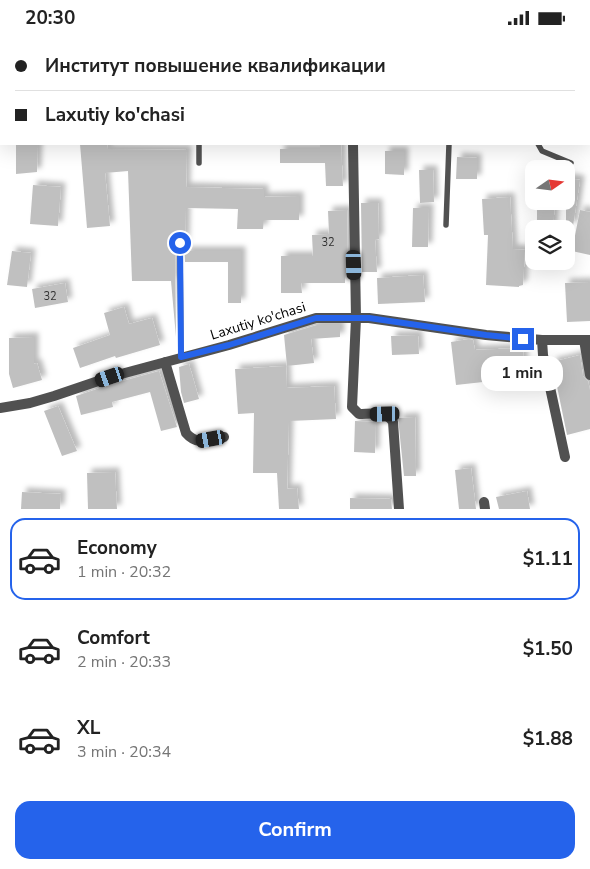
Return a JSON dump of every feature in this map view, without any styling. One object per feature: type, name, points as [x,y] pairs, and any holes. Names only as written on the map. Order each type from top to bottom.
[{"type":"street","points":[[353,145],[356,317],[352,407],[359,414],[385,414],[393,422],[399,509]]},
{"type":"street","name":"Laxutiy ko'chasi","points":[[0,408],[46,398],[110,377],[229,345],[316,318],[369,318],[486,335],[542,340],[587,340]]},
{"type":"street","points":[[542,340],[543,355],[565,457]]},
{"type":"street","points":[[587,340],[590,375]]},
{"type":"street","points":[[165,362],[186,433],[198,442],[224,437]]},
{"type":"lane","points":[[199,145],[199,163]]},
{"type":"lane","points":[[446,225],[450,145]]},
{"type":"lane","points":[[539,145],[542,151],[564,160]]},
{"type":"lane","points":[[180,243],[181,357]]},
{"type":"building","points":[[16,145],[38,145],[37,172],[16,174]]},
{"type":"building","points":[[80,145],[107,145],[108,149],[187,150],[186,187],[264,189],[264,197],[299,196],[299,220],[264,220],[263,229],[237,229],[238,209],[186,208],[185,251],[241,251],[241,303],[228,303],[228,262],[185,262],[184,241],[178,239],[175,243],[176,337],[171,281],[132,281],[128,171],[105,173],[110,226],[87,228]]},
{"type":"building","points":[[320,145],[341,145],[343,186],[326,186],[325,163],[280,163],[280,149],[320,149]]},
{"type":"building","points":[[385,151],[404,151],[404,175],[385,174]]},
{"type":"building","points":[[457,157],[477,158],[477,179],[456,179]]},
{"type":"building","points":[[419,170],[433,170],[434,202],[420,203]]},
{"type":"building","points":[[575,179],[580,180],[574,220],[566,220],[566,210],[575,210]]},
{"type":"building","points":[[33,185],[61,187],[58,226],[30,224]]},
{"type":"building","points":[[510,197],[513,249],[525,250],[523,285],[519,287],[486,285],[488,235],[484,235],[482,199]]},
{"type":"building","points":[[361,203],[378,203],[379,239],[375,240],[377,272],[362,272]]},
{"type":"building","points":[[413,208],[429,208],[428,247],[412,247]]},
{"type":"building","points":[[347,210],[348,273],[345,273],[345,283],[301,283],[302,293],[281,293],[281,256],[313,256],[312,235],[329,234],[328,211]]},
{"type":"building","points":[[537,210],[554,210],[554,220],[537,220]]},
{"type":"building","points":[[580,210],[590,212],[590,255],[575,252],[575,236]]},
{"type":"building","points":[[12,251],[31,253],[27,287],[7,285]]},
{"type":"building","points":[[423,275],[425,302],[378,304],[377,278]]},
{"type":"building","points":[[590,282],[590,321],[567,322],[565,283]]},
{"type":"building","points":[[65,283],[68,302],[35,308],[32,289]]},
{"type":"building","points":[[124,307],[129,324],[152,318],[160,345],[116,358],[115,356],[80,368],[73,348],[110,335],[104,313]]},
{"type":"building","points":[[317,325],[340,325],[340,337],[311,339],[314,363],[287,366],[284,335]]},
{"type":"building","points":[[418,335],[419,354],[392,355],[391,336]]},
{"type":"building","points":[[34,337],[34,364],[37,363],[42,380],[13,388],[9,374],[9,338]]},
{"type":"building","points":[[473,340],[475,350],[523,348],[525,380],[456,385],[451,342]]},
{"type":"building","points":[[580,355],[583,376],[588,381],[590,390],[590,429],[567,435],[552,362]]},
{"type":"building","points":[[189,364],[199,399],[184,403],[179,367]]},
{"type":"building","points":[[286,366],[287,388],[334,386],[336,419],[289,421],[287,489],[297,488],[299,509],[279,509],[277,473],[253,473],[254,413],[238,414],[235,369]]},
{"type":"building","points":[[159,371],[177,427],[161,431],[150,392],[112,402],[113,407],[81,415],[76,396]]},
{"type":"building","points":[[58,406],[77,451],[62,456],[44,411]]},
{"type":"building","points":[[415,417],[416,476],[404,476],[398,418]]},
{"type":"building","points":[[355,421],[376,422],[375,453],[354,452]]},
{"type":"building","points":[[471,468],[476,509],[459,509],[455,470]]},
{"type":"building","points":[[115,472],[117,509],[88,509],[87,473]]},
{"type":"building","points":[[527,491],[530,509],[499,509],[496,497]]},
{"type":"building","points":[[22,492],[61,494],[60,509],[21,509]]},
{"type":"building","points":[[350,498],[391,499],[392,509],[350,509]]},
{"type":"route","points":[[180,243],[181,357],[229,345],[316,318],[369,318],[523,339]]}]
